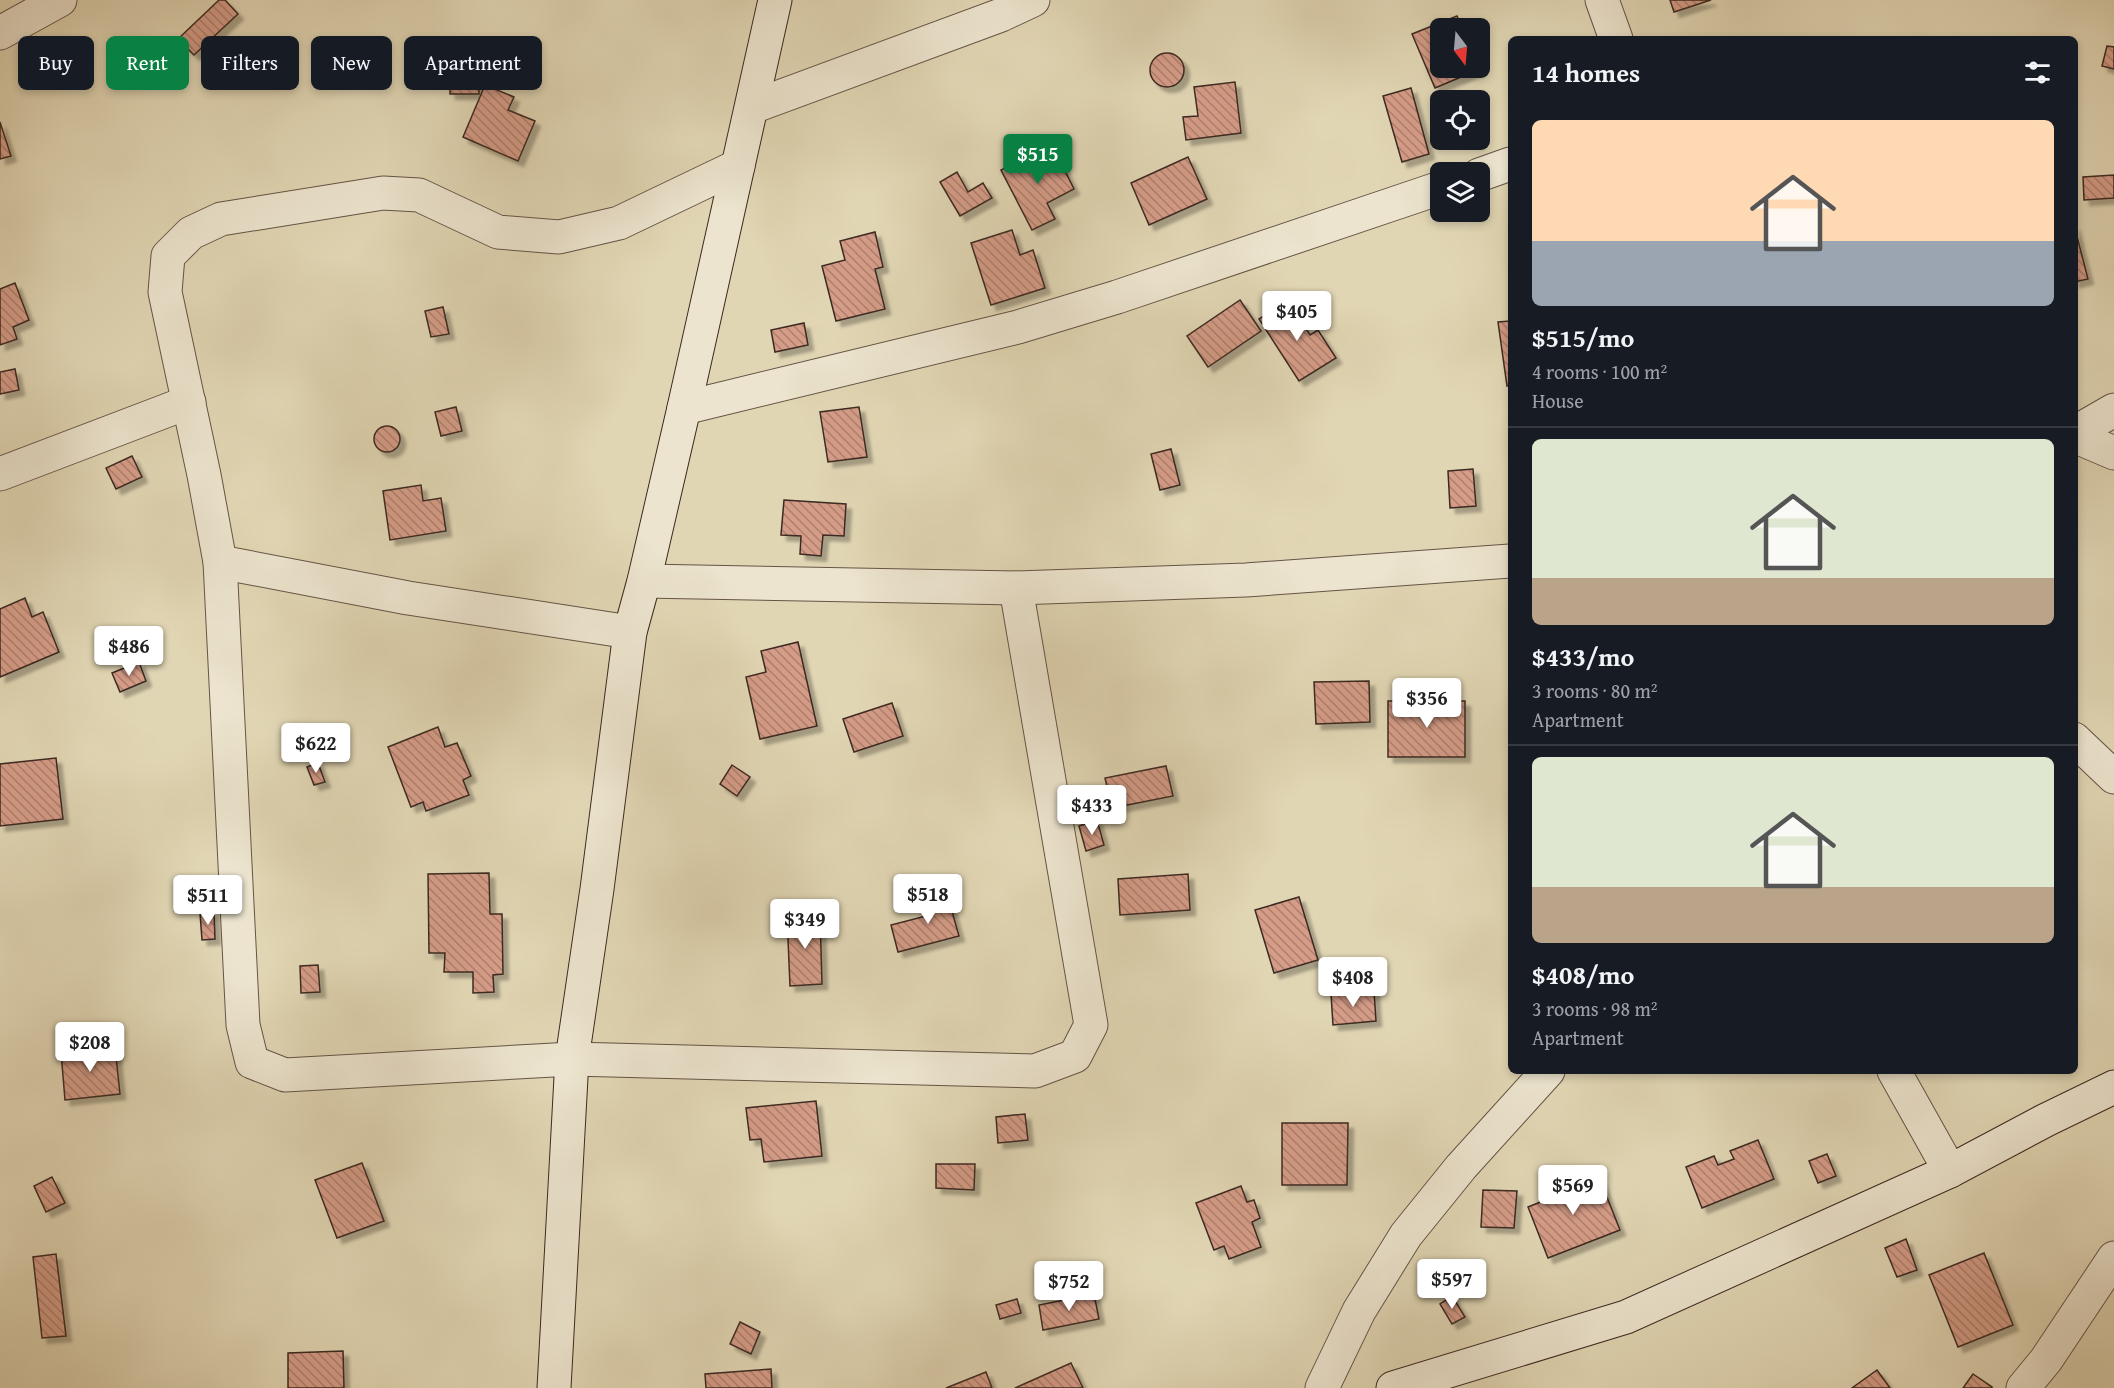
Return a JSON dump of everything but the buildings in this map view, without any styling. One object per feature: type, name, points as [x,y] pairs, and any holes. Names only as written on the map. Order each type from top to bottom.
[{"type":"street","points":[[0,33],[60,0]]},
{"type":"street","points":[[555,1388],[572,1059],[597,889],[630,632],[684,408],[775,0]]},
{"type":"street","points":[[752,107],[1001,15],[1033,0]]},
{"type":"street","points":[[1602,0],[1615,36]]},
{"type":"street","points":[[1490,171],[1508,165]]},
{"type":"street","points":[[738,166],[619,223],[559,237],[498,232],[419,195],[383,193],[221,219],[191,233],[168,256],[165,292],[220,562],[243,1025],[252,1062],[285,1075],[572,1059],[1035,1071],[1075,1056],[1090,1025],[1016,588]]},
{"type":"street","points":[[684,408],[1040,320],[1117,297],[1430,191]]},
{"type":"street","points":[[0,474],[189,402]]},
{"type":"street","points":[[2078,432],[2114,410]]},
{"type":"street","points":[[2078,436],[2114,453]]},
{"type":"street","points":[[644,581],[1016,588],[1246,580],[1508,561]]},
{"type":"street","points":[[220,562],[408,598],[630,632]]},
{"type":"street","points":[[2078,743],[2114,777]]},
{"type":"street","points":[[1322,1388],[1359,1311],[1406,1235],[1461,1167],[1545,1074]]},
{"type":"street","points":[[1896,1074],[1950,1171]]},
{"type":"street","points":[[1393,1388],[1626,1317],[1950,1171],[2114,1087]]},
{"type":"street","points":[[2046,1120],[2114,1102]]},
{"type":"street","points":[[2023,1388],[2046,1360],[2114,1258]]}]
